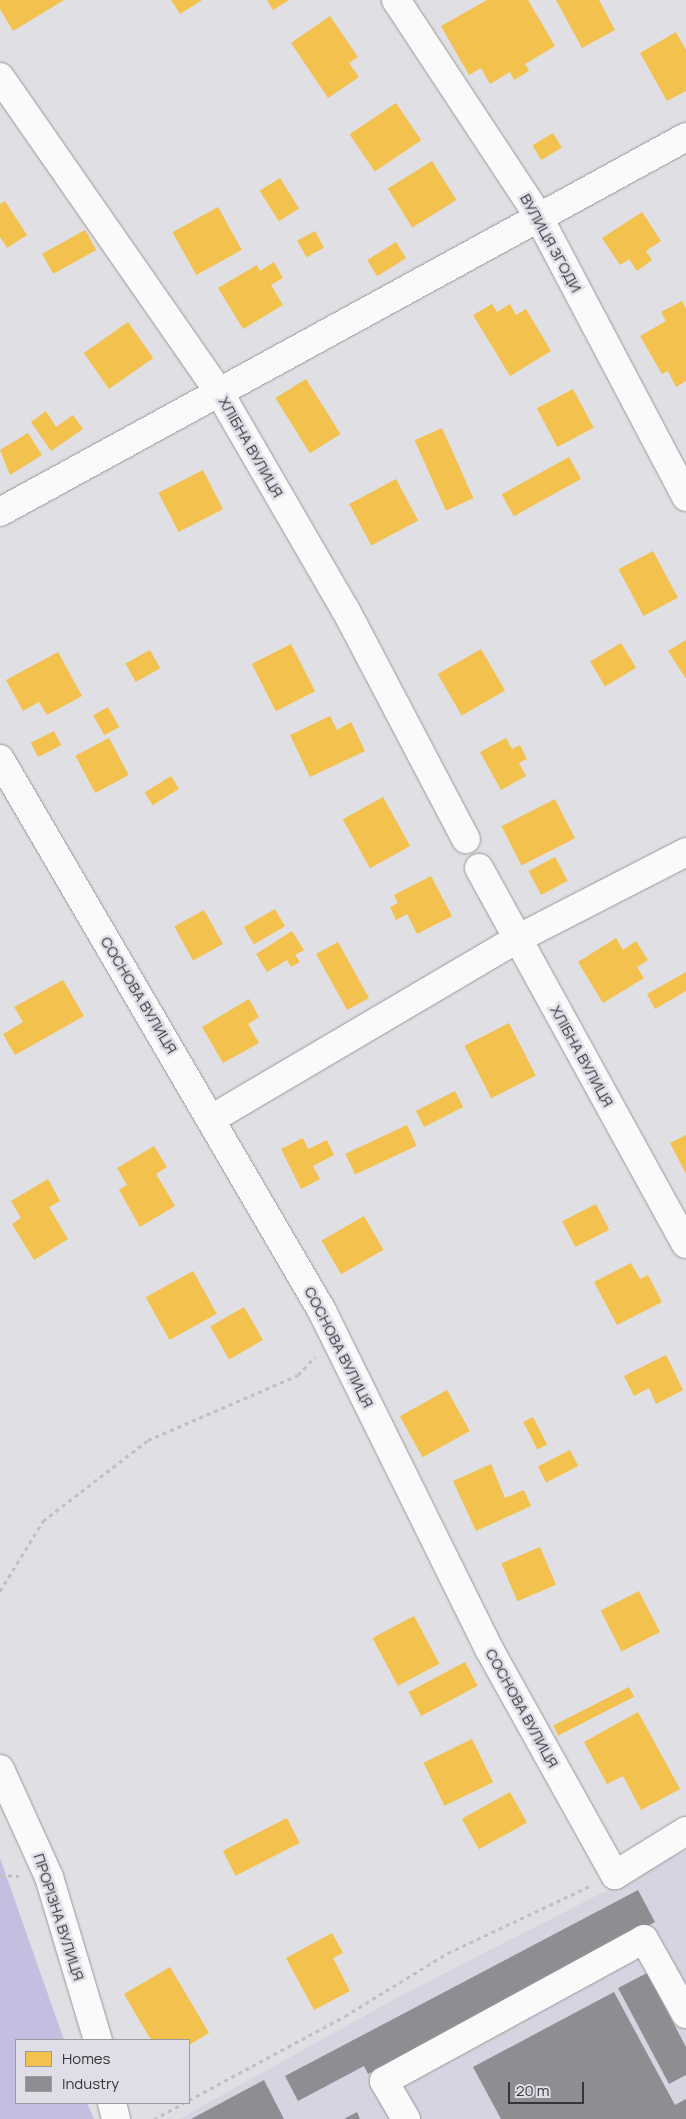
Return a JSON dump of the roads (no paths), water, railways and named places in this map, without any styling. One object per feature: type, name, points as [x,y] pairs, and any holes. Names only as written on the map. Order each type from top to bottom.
[{"type":"street","name":"ВУЛИЦЯ ЗГОДИ","points":[[396,0],[538,214],[686,497]]},
{"type":"street","name":"ХЛІБНА ВУЛИЦЯ","points":[[0,77],[219,392],[345,609],[466,840]]},
{"type":"street","points":[[0,512],[538,214],[686,137]]},
{"type":"street","name":"СОСНОВА ВУЛИЦЯ","points":[[0,759],[213,1118],[335,1336],[489,1649],[615,1875],[686,1831]]},
{"type":"street","points":[[213,1118],[517,939],[686,852]]},
{"type":"street","name":"ХЛІБНА ВУЛИЦЯ","points":[[479,868],[686,1244]]},
{"type":"street","name":"ПРОРІЗНА ВУЛИЦЯ","points":[[0,1769],[49,1877],[98,2039]]},
{"type":"street","points":[[406,2119],[384,2081],[644,1939],[686,2014]]},
{"type":"street","points":[[112,2104],[116,2119]]}]
